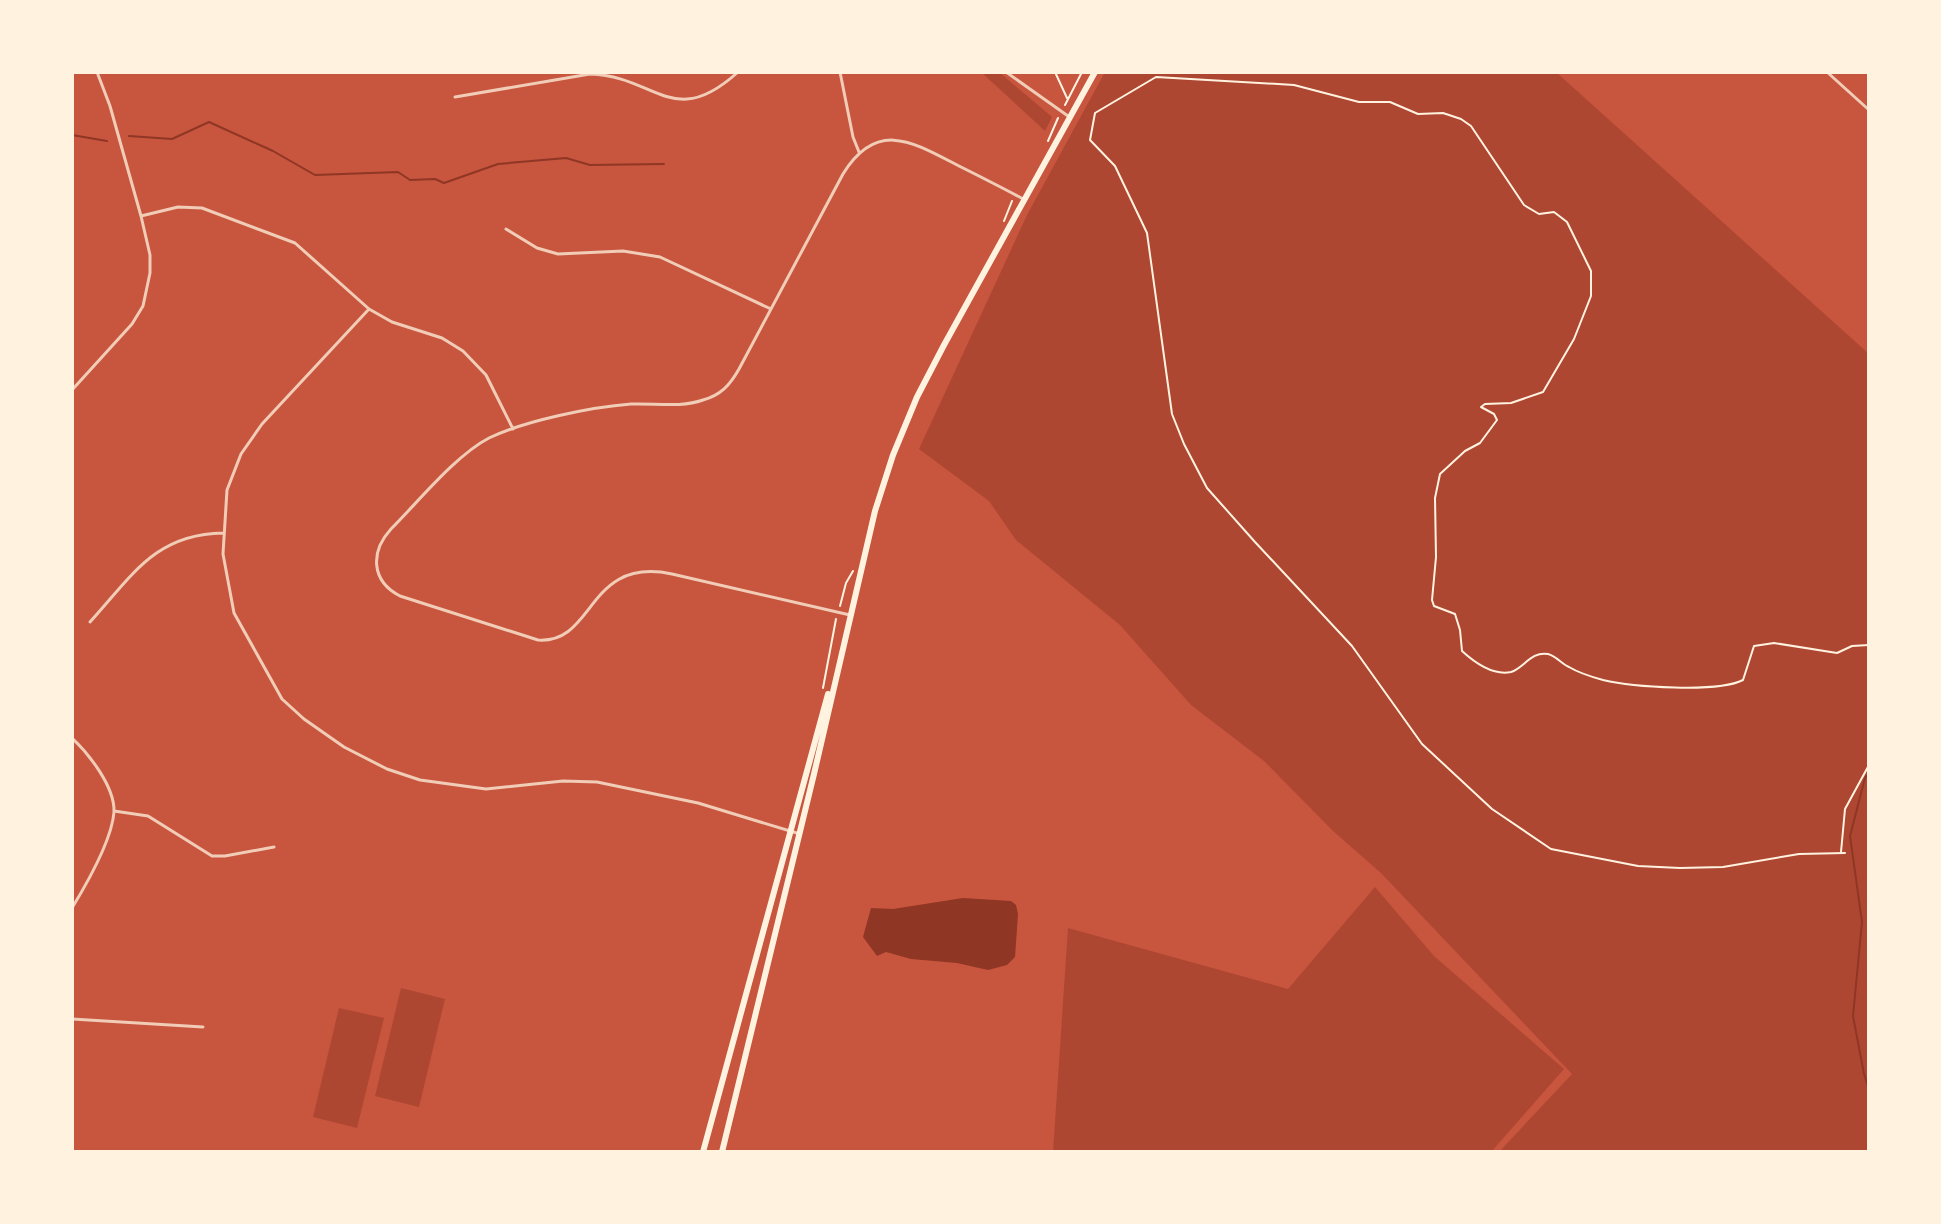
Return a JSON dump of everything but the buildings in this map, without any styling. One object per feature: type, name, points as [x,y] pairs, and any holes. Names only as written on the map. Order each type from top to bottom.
[{"type":"highway","points":[[722,1152],[875,511],[905,425],[944,345],[1095,72]]},
{"type":"highway","points":[[703,1152],[829,689],[834,680]]},
{"type":"street","points":[[72,390],[126,332],[143,306],[151,264],[141,216],[110,106],[97,72]]},
{"type":"street","points":[[455,97],[590,74],[610,76],[671,99],[690,100],[716,90],[738,72]]},
{"type":"street","points":[[840,72],[859,152]]},
{"type":"street","points":[[1006,72],[1070,117]]},
{"type":"street","points":[[1827,72],[1869,110]]},
{"type":"street","points":[[850,615],[672,574],[643,571],[611,583],[569,631],[545,640],[400,596],[381,580],[376,566],[377,549],[385,535],[473,449],[488,439],[513,429],[599,408],[694,403],[726,388],[735,377],[843,174],[859,152],[887,141],[911,142],[1025,200]]},
{"type":"street","points":[[141,216],[166,208],[202,208],[285,238],[310,255],[369,309],[392,322],[442,338],[463,351],[486,375],[513,429]]},
{"type":"street","points":[[506,229],[537,248],[558,254],[623,251],[660,257],[771,309]]},
{"type":"street","points":[[369,309],[251,438],[227,490],[223,533],[225,570],[234,613],[272,685],[292,708],[344,747],[403,775],[439,784],[486,789],[563,781],[597,782],[698,803],[800,834]]},
{"type":"street","points":[[90,622],[137,570],[164,547],[189,536],[223,533]]},
{"type":"street","points":[[72,738],[104,777],[114,811],[92,874],[72,908]]},
{"type":"street","points":[[114,811],[148,816],[212,856],[274,847]]},
{"type":"street","points":[[72,1019],[203,1027]]},
{"type":"path","points":[[1055,72],[1068,99]]},
{"type":"path","points":[[1047,143],[1082,72]]},
{"type":"path","points":[[1869,645],[1852,646],[1837,653],[1774,643],[1754,646],[1743,680],[1732,685],[1675,687],[1604,680],[1570,668],[1550,654],[1537,655],[1512,672],[1496,671],[1476,664],[1462,651],[1455,614],[1434,606],[1432,600],[1436,557],[1435,498],[1440,474],[1465,451],[1480,443],[1497,420],[1494,414],[1481,407],[1485,404],[1511,403],[1543,392],[1574,339],[1591,296],[1591,271],[1567,222],[1554,212],[1539,214],[1524,205],[1471,126],[1443,113],[1418,114],[1390,102],[1359,102],[1294,85],[1156,77],[1095,113],[1090,140],[1115,166],[1147,233],[1172,414],[1207,488],[1352,646],[1422,744],[1492,809],[1551,849],[1638,866],[1723,867],[1799,854],[1843,853],[1845,809],[1869,765]]},
{"type":"path","points":[[1002,226],[1015,195]]},
{"type":"path","points":[[821,696],[838,613],[846,583],[853,571]]},
{"type":"shaded area","points":[[981,72],[999,72],[1052,117],[1045,131]]},
{"type":"shaded area","points":[[1105,72],[1556,72],[1869,354],[1869,1152],[1499,1152],[1572,1074],[1381,873],[1333,831],[1264,761],[1191,705],[1120,625],[1016,540],[989,501],[919,449],[1027,215]]},
{"type":"shaded area","points":[[1375,887],[1434,956],[1564,1069],[1491,1152],[1053,1152],[1068,928],[1288,989]]},
{"type":"shaded area","points":[[963,898],[1011,901],[1016,905],[1015,957],[1007,965],[988,970],[957,963],[911,959],[886,952],[877,956],[863,937],[871,908],[893,909]]},
{"type":"shaded area","points":[[401,988],[445,999],[419,1107],[375,1096]]},
{"type":"shaded area","points":[[339,1008],[384,1018],[357,1128],[313,1117]]},
{"type":"waterway","points":[[129,136],[172,139],[209,122],[273,151],[315,175],[398,172],[410,180],[435,179],[444,183],[498,164],[566,158],[590,165],[664,164]]},
{"type":"waterway","points":[[72,135],[107,141]]},
{"type":"waterway","points":[[1869,773],[1850,836],[1862,922],[1853,1016],[1869,1089]]}]
